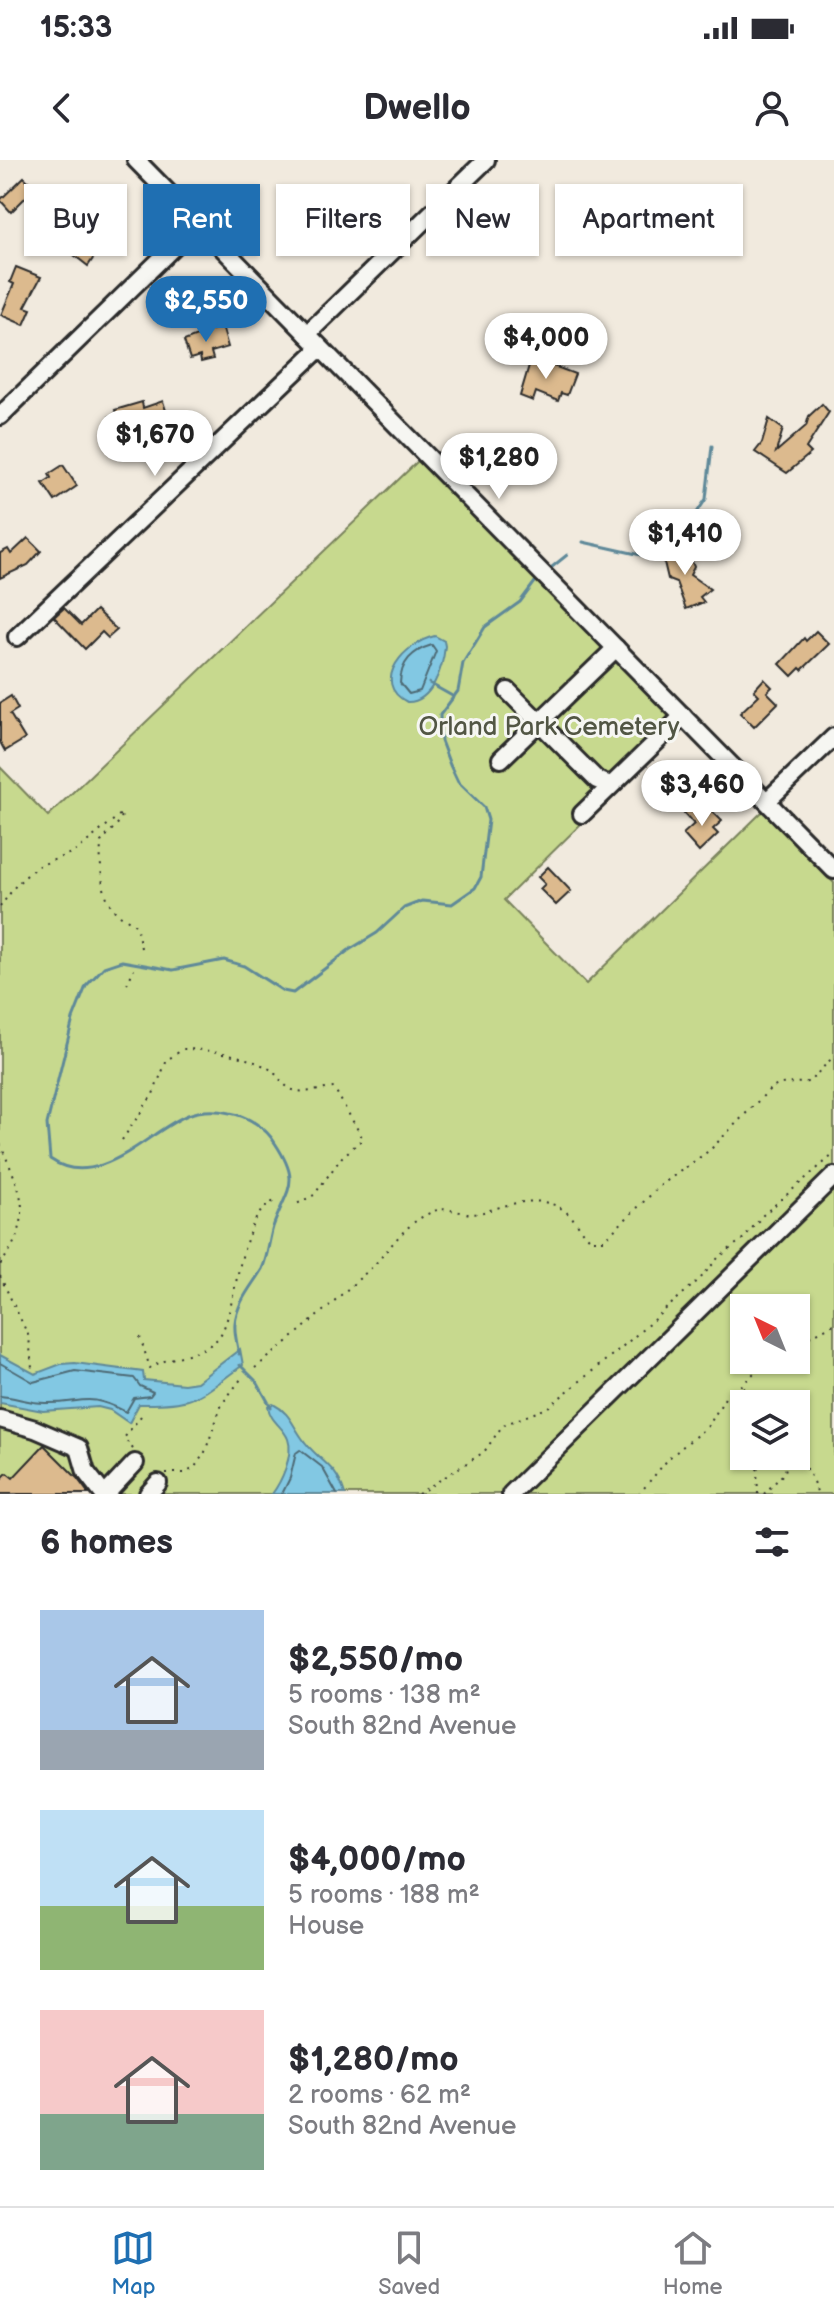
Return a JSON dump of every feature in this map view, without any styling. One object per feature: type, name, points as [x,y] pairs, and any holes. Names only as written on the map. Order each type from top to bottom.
[{"type":"street","points":[[136,160],[160,184]]},
{"type":"street","points":[[307,334],[486,160]]},
{"type":"street","points":[[0,416],[164,256]]},
{"type":"street","points":[[230,256],[834,870]]},
{"type":"street","points":[[17,637],[320,348]]},
{"type":"street","points":[[501,759],[616,648]]},
{"type":"street","points":[[508,691],[597,780],[611,785]]},
{"type":"street","points":[[582,814],[683,716]]},
{"type":"street","points":[[767,801],[834,737]]},
{"type":"street","points":[[511,1494],[834,1176]]},
{"type":"street","points":[[0,1419],[35,1429],[79,1448],[86,1472],[104,1494],[137,1460]]},
{"type":"path","points":[[0,907],[16,885],[36,867],[76,851],[122,813],[121,820],[101,842],[102,872],[110,902],[117,913],[136,926],[141,948]]},
{"type":"path","points":[[127,984],[134,969]]},
{"type":"path","points":[[122,1140],[153,1094],[167,1060],[183,1049],[224,1054],[260,1064],[295,1091],[334,1088],[363,1139],[342,1157],[314,1195],[293,1206]]},
{"type":"path","points":[[255,1368],[317,1319],[377,1261],[403,1230],[432,1212],[451,1210],[473,1214],[507,1203],[544,1203],[561,1208],[591,1240],[604,1240],[669,1177],[710,1150],[770,1089],[780,1084],[809,1082],[834,1056]]},
{"type":"path","points":[[0,1144],[18,1184],[25,1211],[16,1240],[0,1265]]},
{"type":"path","points":[[418,1494],[484,1452],[503,1425],[547,1408],[628,1342],[695,1284],[718,1258],[744,1238],[763,1215],[834,1154]]},
{"type":"path","points":[[140,1337],[150,1368],[205,1346],[221,1335],[251,1229],[261,1210],[275,1201]]},
{"type":"path","points":[[0,1276],[29,1337],[32,1368]]},
{"type":"path","points":[[810,1337],[834,1324]]},
{"type":"path","points":[[639,1494],[669,1458],[709,1425],[726,1396],[753,1374]]},
{"type":"path","points":[[157,1483],[195,1467],[205,1452],[222,1404],[241,1379]]},
{"type":"path","points":[[740,1387],[743,1390]]},
{"type":"path","points":[[137,1460],[124,1438],[141,1416]]},
{"type":"path","points":[[757,1470],[758,1494]]},
{"type":"path","points":[[764,1494],[785,1470]]},
{"type":"path","points":[[807,1470],[818,1494]]},
{"type":"green space","name":"Orland Park Cemetery","points":[[418,461],[681,725],[504,900],[586,984],[763,811],[834,883],[834,1494],[0,1494],[0,767],[48,816]]},
{"type":"water","points":[[435,636],[444,641],[445,646],[439,673],[423,697],[407,702],[396,694],[391,684],[396,664],[413,646]]},
{"type":"water","points":[[240,1349],[243,1365],[206,1392],[186,1401],[139,1404],[129,1423],[110,1410],[98,1407],[43,1411],[0,1403],[0,1355],[35,1374],[61,1364],[75,1363],[143,1372],[144,1380],[184,1384],[197,1382]]},
{"type":"water","points":[[273,1404],[287,1415],[308,1446],[331,1468],[345,1494],[272,1494],[286,1468],[289,1453],[288,1439],[269,1411],[268,1406]]},
{"type":"building","points":[[24,177],[31,184],[24,184],[24,199],[11,212],[0,200]]},
{"type":"building","points":[[75,256],[95,256],[88,266]]},
{"type":"building","points":[[16,267],[41,277],[25,307],[31,309],[24,325],[1,315],[14,284],[10,282]]},
{"type":"building","points":[[222,326],[228,347],[211,352],[213,359],[201,362],[200,356],[190,359],[184,341]]},
{"type":"building","points":[[540,357],[550,360],[548,364],[575,374],[567,395],[561,393],[558,401],[536,392],[533,401],[520,396],[530,362],[537,365]]},
{"type":"building","points":[[163,401],[171,427],[152,433],[150,425],[115,436],[109,417],[116,414],[115,410],[142,402],[143,408]]},
{"type":"building","points":[[822,404],[829,412],[806,448],[811,453],[787,473],[755,452],[762,443],[769,419],[783,429],[776,452],[806,426],[809,416]]},
{"type":"building","points":[[63,465],[77,486],[55,501],[43,483],[51,478],[49,474]]},
{"type":"building","points":[[28,538],[41,551],[28,565],[0,578],[0,553],[8,549],[11,554]]},
{"type":"building","points":[[679,547],[688,552],[694,567],[690,575],[710,589],[700,597],[704,602],[686,609],[676,582],[668,579],[663,558]]},
{"type":"building","points":[[64,608],[81,625],[96,610],[117,630],[108,638],[102,632],[85,649],[54,617]]},
{"type":"building","points":[[816,631],[829,644],[792,676],[780,664],[804,638],[806,641]]},
{"type":"building","points":[[764,679],[772,687],[767,692],[778,703],[754,727],[740,713],[759,695],[754,690]]},
{"type":"building","points":[[11,696],[18,709],[10,714],[25,739],[5,751],[0,742],[0,703]]},
{"type":"building","points":[[691,807],[701,817],[710,809],[722,821],[713,829],[718,834],[699,852],[683,834],[694,824],[684,813]]},
{"type":"building","points":[[548,867],[571,891],[556,905],[540,889],[545,884],[538,877]]},
{"type":"building","points":[[44,1445],[89,1494],[0,1494],[0,1480],[7,1473],[13,1478]]},
{"type":"waterway","points":[[583,542],[641,555],[684,532],[706,499],[712,446]]},
{"type":"waterway","points":[[552,567],[567,555]]},
{"type":"waterway","points":[[239,1354],[236,1315],[262,1269],[273,1227],[287,1194],[290,1177],[283,1157],[267,1132],[256,1124],[237,1115],[209,1111],[193,1113],[173,1122],[105,1164],[87,1168],[68,1167],[50,1159],[47,1124],[73,1019],[86,986],[104,967],[122,961],[173,970],[224,960],[244,966],[283,991],[293,993],[349,950],[377,933],[404,908],[422,901],[452,904],[475,888],[481,877],[488,820],[484,807],[458,782],[450,765],[441,741],[440,715],[458,691],[463,663],[485,627],[520,602],[538,578]]},
{"type":"waterway","points":[[429,683],[454,697]]},
{"type":"waterway","points":[[240,1365],[257,1382],[271,1407]]}]
